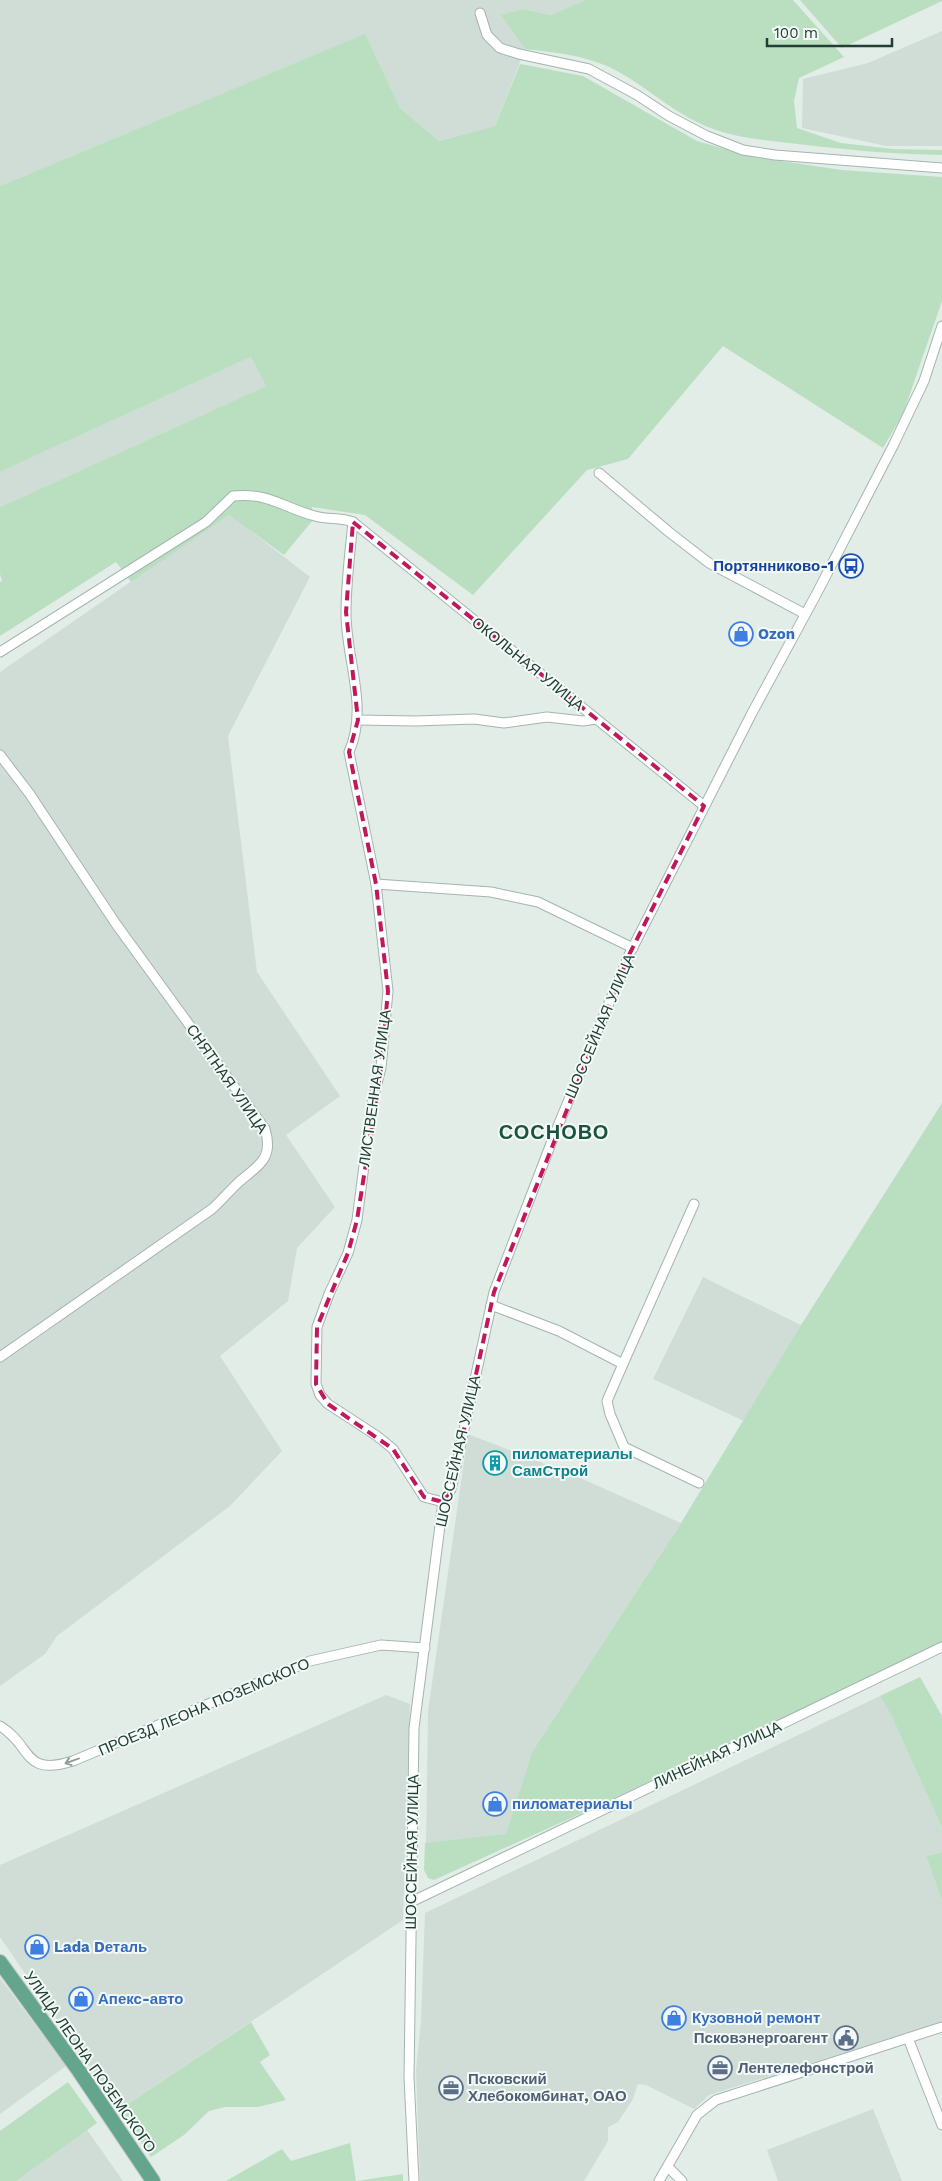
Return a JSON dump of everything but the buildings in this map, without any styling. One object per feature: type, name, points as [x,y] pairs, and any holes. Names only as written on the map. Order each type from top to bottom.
[{"type":"main road","name":"УЛИЦА ЛЕОНА ПОЗЕМСКОГО","points":[[0,1962],[79,2071],[153,2181]]},
{"type":"street","points":[[480,13],[487,35],[500,48],[519,54],[589,68],[637,95],[669,116],[707,136],[742,150],[775,155],[942,168]]},
{"type":"street","name":"ШОССЕЙНАЯ УЛИЦА","points":[[414,2181],[409,2078],[414,1728],[443,1502],[451,1488],[494,1292],[555,1133],[633,948],[752,713],[834,561],[912,405],[924,380],[942,326]]},
{"type":"street","points":[[599,473],[709,563],[806,614]]},
{"type":"street","points":[[0,652],[206,522],[233,496],[254,494],[316,517],[341,518],[353,522]]},
{"type":"street","name":"ОКОЛЬНАЯ УЛИЦА","points":[[353,522],[704,806]]},
{"type":"street","name":"ЛИСТВЕННАЯ УЛИЦА","points":[[353,522],[346,612],[347,646],[358,704],[358,720],[350,752],[376,884],[388,991],[381,1068],[372,1103],[354,1228],[348,1253],[329,1294],[317,1327],[316,1384],[320,1395],[328,1404],[377,1436],[393,1450],[424,1497],[443,1502]]},
{"type":"street","points":[[358,720],[416,722],[474,719],[504,723],[547,717],[583,721],[596,719]]},
{"type":"street","name":"СНЯТНАЯ УЛИЦА","points":[[0,755],[29,794],[116,924],[265,1129],[268,1144],[262,1164],[239,1182],[212,1209],[0,1357]]},
{"type":"street","points":[[376,884],[492,892],[538,902],[633,948]]},
{"type":"street","points":[[694,1204],[607,1401],[610,1414],[624,1447],[699,1483]]},
{"type":"street","points":[[491,1305],[560,1331],[623,1364]]},
{"type":"street","name":"ПРОЕЗД ЛЕОНА ПОЗЕМСКОГО","points":[[0,1726],[8,1731],[29,1757],[36,1762],[44,1766],[57,1766],[74,1761],[310,1661],[381,1645],[425,1648]]},
{"type":"street","name":"ЛИНЕЙНАЯ УЛИЦА","points":[[411,1902],[942,1647]]},
{"type":"street","points":[[659,2181],[696,2115],[716,2100],[942,2027]]},
{"type":"street","points":[[908,2038],[942,2125]]},
{"type":"street","points":[[668,2167],[682,2181]]},
{"type":"highlighted area","points":[[353,522],[704,806],[629,955],[494,1292],[451,1489],[443,1502],[424,1497],[393,1449],[328,1404],[316,1384],[317,1327],[348,1253],[357,1220],[381,1068],[388,991],[376,884],[349,752],[358,720],[346,612]]},
{"type":"shaded area","points":[[0,0],[585,0],[551,15],[523,9],[502,15],[525,49],[495,126],[439,141],[400,108],[365,35],[0,186]]},
{"type":"shaded area","points":[[942,31],[942,146],[886,146],[802,128],[803,79],[868,63]]},
{"type":"shaded area","points":[[251,357],[266,386],[0,507],[0,472]]},
{"type":"shaded area","points":[[229,514],[310,577],[228,736],[257,972],[340,1096],[286,1135],[335,1207],[297,1248],[288,1301],[220,1356],[282,1451],[230,1506],[57,1636],[45,1654],[0,1686],[0,672]]},
{"type":"shaded area","points":[[703,1277],[801,1325],[744,1421],[653,1379]]},
{"type":"shaded area","points":[[468,1434],[576,1476],[681,1523],[532,1752],[506,1835],[426,1843],[428,1711]]},
{"type":"shaded area","points":[[386,1695],[410,1704],[403,1920],[119,2110],[0,1937],[0,1865]]},
{"type":"shaded area","points":[[880,1696],[892,1717],[942,1828],[942,1852],[926,1856],[942,1901],[942,2022],[709,2095],[694,2109],[646,2085],[638,2084],[633,2099],[618,2122],[608,2127],[608,2141],[584,2181],[420,2181],[416,2070],[421,2021],[425,1913]]},
{"type":"shaded area","points":[[0,1978],[66,2066],[0,2114]]},
{"type":"shaded area","points":[[873,2109],[902,2181],[778,2181],[767,2150]]},
{"type":"shaded area","points":[[85,2127],[123,2181],[9,2181]]},
{"type":"green space","points":[[585,0],[793,0],[844,57],[799,78],[794,101],[797,128],[841,143],[893,149],[942,150],[942,155],[888,153],[761,140],[712,129],[677,111],[631,79],[607,66],[577,57],[525,49],[501,15],[523,9],[551,15]]},
{"type":"green space","points":[[800,0],[942,0],[942,1],[842,48]]},
{"type":"green space","points":[[365,34],[400,108],[439,141],[495,126],[520,64],[583,76],[697,141],[753,157],[842,170],[942,177],[942,301],[903,414],[883,448],[723,346],[628,459],[587,470],[473,595],[365,515],[312,507],[313,520],[284,555],[229,515],[131,582],[116,562],[0,636],[0,582],[2,581],[0,574],[0,507],[266,386],[251,357],[0,472],[0,186]]},
{"type":"green space","points":[[942,1103],[942,1642],[602,1804],[434,1880],[428,1878],[424,1870],[425,1843],[506,1834],[532,1752],[681,1523],[801,1325]]},
{"type":"green space","points":[[920,1677],[942,1716],[942,1828],[892,1717],[880,1696]]},
{"type":"green space","points":[[942,1852],[942,1901],[926,1856]]},
{"type":"green space","points":[[251,2022],[270,2055],[260,2062],[286,2100],[258,2107],[225,2107],[209,2111],[184,2135],[151,2157],[119,2110]]},
{"type":"green space","points":[[68,2082],[97,2123],[16,2181],[0,2181],[0,2131]]},
{"type":"green space","points":[[350,2143],[356,2181],[226,2181],[282,2149],[291,2161]]},
{"type":"green space","points":[[403,2174],[403,2181],[356,2181]]},
{"type":"place","name":"Портянниково-1","points":[[851,566]]},
{"type":"place","name":"Ozon","points":[[741,634]]},
{"type":"place","name":"пиломатериалы СамСтрой","points":[[495,1463]]},
{"type":"place","name":"пиломатериалы","points":[[495,1804]]},
{"type":"place","name":"Lada Dеталь","points":[[37,1947]]},
{"type":"place","name":"Апекс-авто","points":[[81,1999]]},
{"type":"place","name":"Кузовной ремонт","points":[[674,2018]]},
{"type":"place","name":"Псковэнергоагент","points":[[846,2038]]},
{"type":"place","name":"Лентелефонстрой","points":[[720,2068]]},
{"type":"place","name":"Псковский Хлебокомбинат, ОАО","points":[[451,2088]]},
{"type":"district","name":"СОСНОВО","points":[[554,1132]]}]
